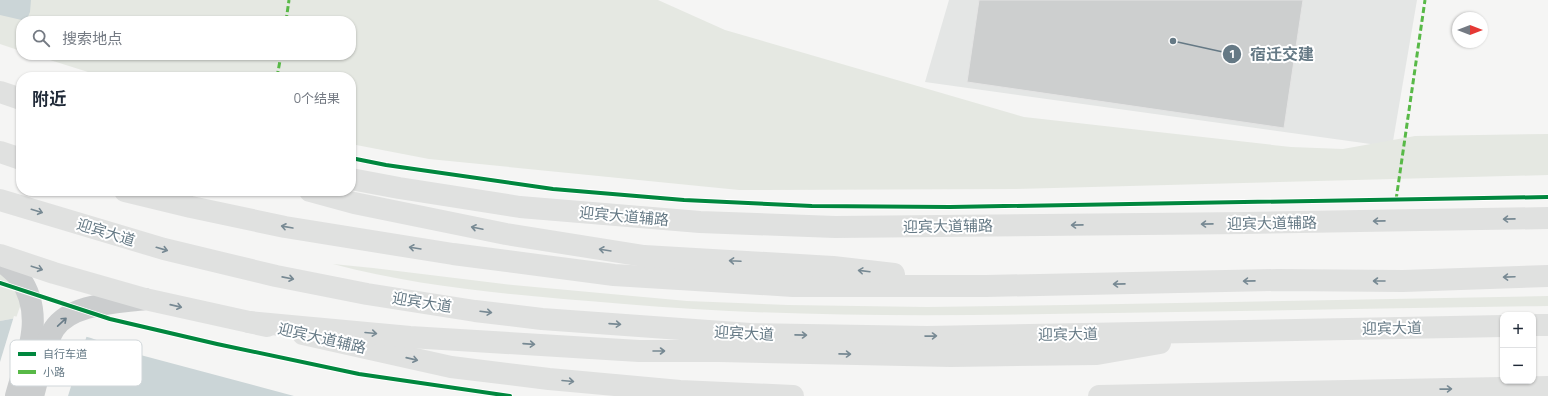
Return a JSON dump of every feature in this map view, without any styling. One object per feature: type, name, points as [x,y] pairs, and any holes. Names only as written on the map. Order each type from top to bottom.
[{"type":"main road","points":[[0,92],[16,97]]},
{"type":"main road","points":[[0,152],[16,157]]},
{"type":"main road","name":"迎宾大道辅路","points":[[356,180],[520,207],[700,222],[835,227],[1254,223],[1548,218]]},
{"type":"main road","points":[[146,196],[285,227],[454,254],[614,275],[778,285],[986,286],[1277,280],[1403,281],[1548,276]]},
{"type":"main road","points":[[328,196],[354,203],[506,234],[644,256],[833,267],[986,286]]},
{"type":"main road","name":"迎宾大道","points":[[0,200],[164,249],[276,276],[368,294],[542,319],[750,334],[927,336],[1500,326]]},
{"type":"main road","name":"迎宾大道辅路","points":[[0,256],[145,299],[451,367],[549,379],[680,391],[794,396]]},
{"type":"main road","points":[[249,322],[410,337],[639,351],[719,351],[951,356],[1097,354],[1236,331]]},
{"type":"main road","points":[[1536,325],[1548,325]]},
{"type":"main road","points":[[1099,396],[1548,387]]},
{"type":"street","points":[[0,260],[18,276],[28,294],[34,316],[31,340]]},
{"type":"street","points":[[49,340],[54,329],[64,318],[84,308],[145,299]]},
{"type":"street","points":[[16,396],[19,386]]},
{"type":"street","points":[[33,396],[36,386]]},
{"type":"shaded area","points":[[0,0],[658,0],[725,30],[1024,117],[1291,147],[1343,149],[1415,136],[1548,134],[1548,175],[1016,189],[739,190],[429,159],[356,145],[356,72],[88,72],[50,60],[356,60],[356,16],[16,16],[16,49],[0,44]]},
{"type":"shaded area","points":[[0,0],[31,0],[28,16],[16,16],[16,19],[0,15]]},
{"type":"shaded area","points":[[949,0],[1417,0],[1392,147],[925,82]]},
{"type":"shaded area","points":[[0,249],[27,287],[16,318],[0,321]]},
{"type":"shaded area","points":[[333,264],[513,285],[687,301],[788,305],[927,307],[1548,296],[1548,306],[991,315],[868,315],[746,312],[685,309],[551,298],[441,286],[369,273]]},
{"type":"shaded area","points":[[16,318],[97,340],[10,340],[10,382],[0,379],[0,321]]},
{"type":"shaded area","points":[[142,355],[294,396],[49,396],[20,386],[142,386]]},
{"type":"pier","points":[[14,316],[87,335],[85,340],[10,340],[10,384],[0,381],[0,362]]},
{"type":"pier","points":[[14,386],[71,386],[68,396],[43,396]]},
{"type":"building","points":[[979,0],[1303,0],[1284,128],[967,82]]},
{"type":"marked path","points":[[287,16],[289,0]]},
{"type":"marked path","points":[[1396,200],[1425,0]]},
{"type":"marked path","points":[[278,72],[280,60]]},
{"type":"cycle path","points":[[356,159],[386,165],[553,189],[684,200],[812,206],[950,207],[1548,197]]},
{"type":"cycle path","points":[[0,283],[110,319],[217,344],[359,374],[510,396]]},
{"type":"place","name":"宿迁交建","points":[[1173,41]]}]
